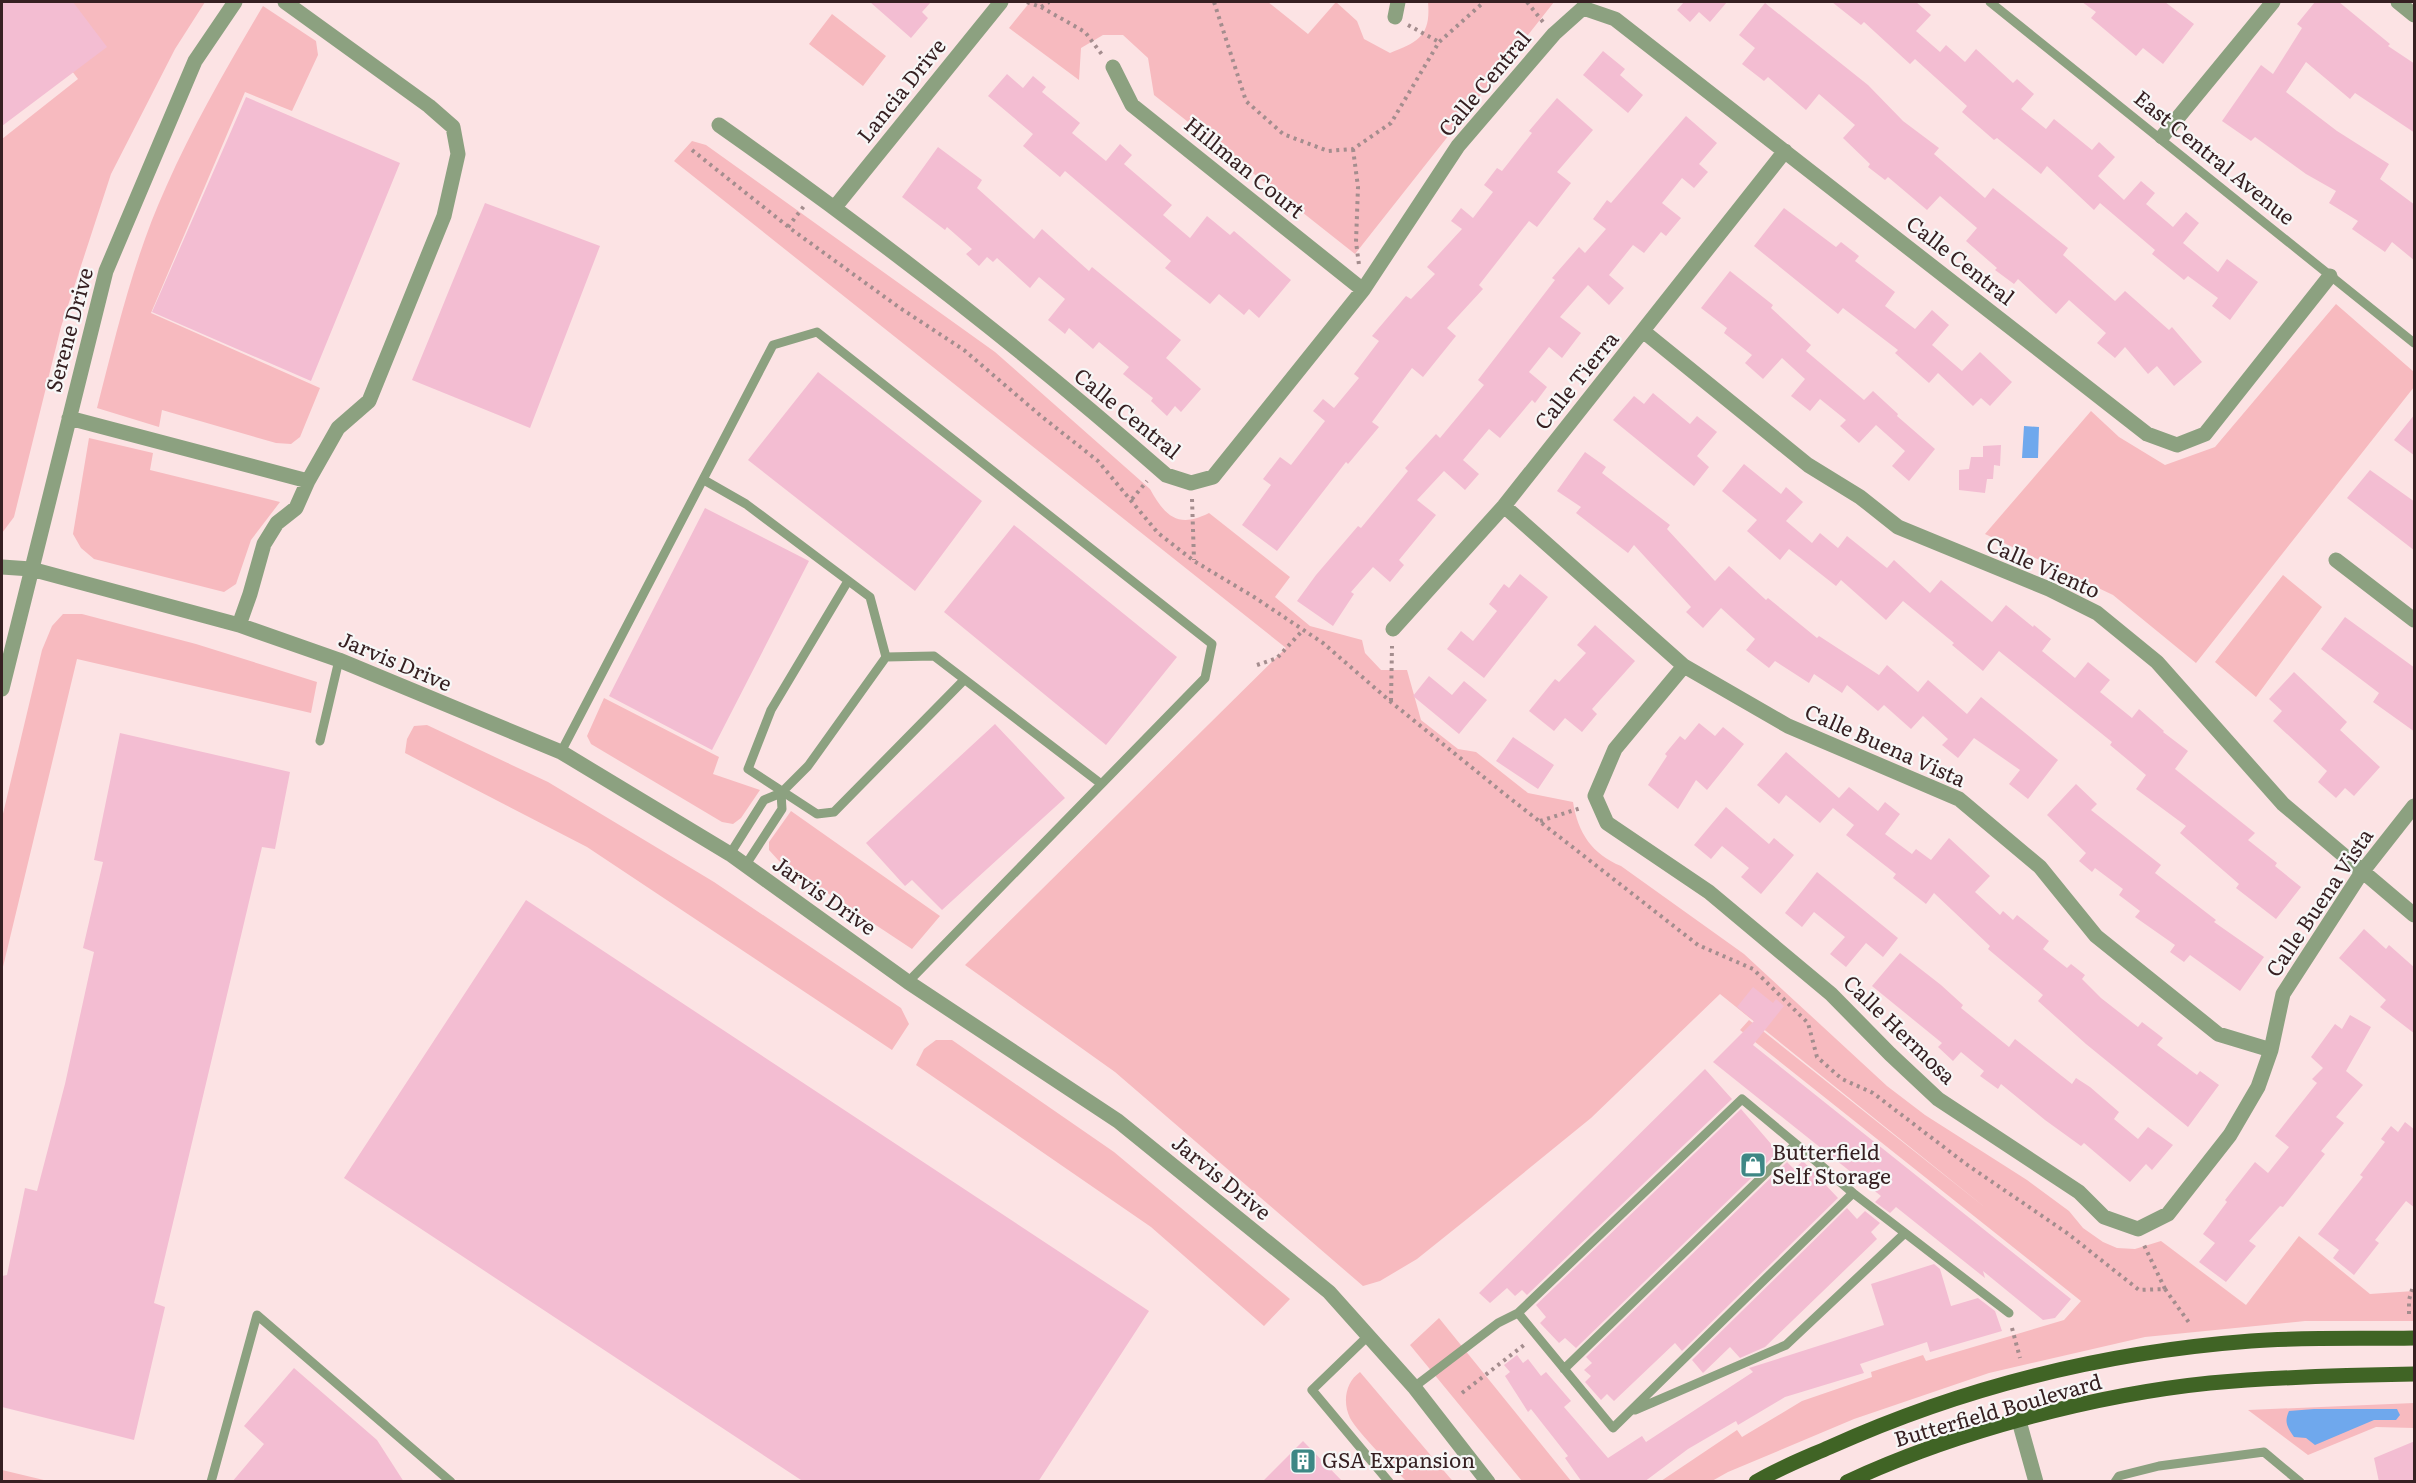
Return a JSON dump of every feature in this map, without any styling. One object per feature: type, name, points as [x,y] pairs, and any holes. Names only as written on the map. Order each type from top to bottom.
[{"type":"main road","name":"Butterfield Boulevard","points":[[1756,1482],[1878,1426],[1994,1385],[2076,1366],[2136,1354],[2253,1341],[2415,1338]]},
{"type":"main road","name":"Butterfield Boulevard","points":[[1846,1482],[1942,1444],[2019,1421],[2092,1403],[2210,1383],[2415,1374]]},
{"type":"street","name":"Serene Drive","points":[[2,690],[106,271],[195,61],[235,2]]},
{"type":"street","points":[[239,625],[264,544],[277,524],[296,508],[308,481],[338,428],[369,401],[444,216],[458,154],[453,127],[285,2]]},
{"type":"street","name":"Lancia Drive","points":[[835,207],[1001,2]]},
{"type":"street","points":[[1395,17],[1398,2]]},
{"type":"street","points":[[2162,137],[2273,2]]},
{"type":"street","points":[[2398,2],[2415,15]]},
{"type":"street","name":"Calle Central","points":[[719,125],[835,207],[1003,340],[1166,475],[1191,483],[1213,477],[1363,291],[1458,146],[1554,34],[1583,8],[1615,19],[2147,434],[2177,445],[2205,434],[2330,276]]},
{"type":"street","name":"Hillman Court","points":[[1113,68],[1132,105],[1363,291]]},
{"type":"street","name":"Calle Tierra","points":[[1393,629],[1503,506],[1785,151]]},
{"type":"street","name":"Calle Viento","points":[[1643,331],[1808,465],[1860,497],[1898,527],[2049,589],[2097,613],[2157,662],[2283,804],[2415,915]]},
{"type":"street","points":[[69,418],[308,481]]},
{"type":"street","name":"Calle Buena Vista","points":[[1503,506],[1684,666],[1788,726],[1959,799],[2040,867],[2104,943],[2218,1034],[2271,1050],[2283,994],[2362,872],[2415,806]]},
{"type":"street","points":[[2336,560],[2415,620]]},
{"type":"street","name":"Jarvis Drive","points":[[2,567],[31,569],[239,625],[339,660],[561,752],[730,854],[908,982],[1118,1121],[1329,1292],[1414,1387],[1488,1482]]},
{"type":"street","points":[[1598,802],[1595,796],[1615,749],[1684,666]]},
{"type":"street","name":"Calle Hermosa","points":[[1598,802],[1607,823],[1709,892],[1779,950],[1831,994],[1938,1099],[2079,1192],[2104,1217],[2138,1229]]},
{"type":"street","points":[[2138,1229],[2168,1214],[2230,1135],[2258,1087],[2271,1050]]},
{"type":"street","points":[[2019,1421],[2036,1482]]},
{"type":"lane","name":"East Central Avenue","points":[[1990,2],[2162,137],[2415,343]]},
{"type":"lane","points":[[561,752],[773,345],[817,332],[1212,645],[1205,678],[908,982]]},
{"type":"lane","points":[[704,480],[746,504],[870,597],[886,657]]},
{"type":"lane","points":[[848,581],[771,710],[748,769],[781,793],[817,814],[834,812],[964,680]]},
{"type":"lane","points":[[886,657],[934,656],[1100,783]]},
{"type":"lane","points":[[730,854],[764,800],[781,793],[808,766],[886,657]]},
{"type":"lane","points":[[320,741],[339,660]]},
{"type":"lane","points":[[745,866],[782,809],[781,793]]},
{"type":"lane","points":[[1414,1387],[1498,1323],[1518,1313],[1742,1099],[1853,1193],[2009,1313]]},
{"type":"lane","points":[[1564,1369],[1796,1144]]},
{"type":"lane","points":[[1518,1313],[1613,1428],[1853,1193]]},
{"type":"lane","points":[[1628,1413],[1786,1345],[1905,1233]]},
{"type":"lane","points":[[212,1482],[257,1315],[451,1482]]},
{"type":"lane","points":[[1368,1336],[1312,1390],[1389,1482]]},
{"type":"lane","points":[[2115,1482],[2119,1476],[2159,1466],[2264,1452],[2300,1482]]},
{"type":"path","points":[[1027,2],[1041,7],[1085,32],[1113,68]]},
{"type":"path","points":[[1041,7],[1049,2]]},
{"type":"path","points":[[1214,2],[1246,101],[1283,134],[1328,151],[1353,149],[1390,123],[1439,42],[1484,2]]},
{"type":"path","points":[[1527,2],[1530,9],[1554,34]]},
{"type":"path","points":[[1395,17],[1439,42]]},
{"type":"path","points":[[1353,149],[1358,187],[1356,242],[1363,291]]},
{"type":"path","points":[[692,150],[788,227],[900,308],[964,350],[1041,416],[1098,460],[1158,533],[1194,561],[1323,643],[1390,702],[1698,945],[1753,969],[1808,1023],[1817,1057],[1842,1079],[1873,1093],[1966,1164],[2067,1233],[2139,1290],[2165,1289]]},
{"type":"path","points":[[788,227],[814,192]]},
{"type":"path","points":[[1132,499],[1157,468]]},
{"type":"path","points":[[1191,483],[1194,561]]},
{"type":"path","points":[[1390,702],[1393,629]]},
{"type":"path","points":[[1257,665],[1277,658],[1303,630]]},
{"type":"path","points":[[1539,821],[1598,802]]},
{"type":"path","points":[[2138,1229],[2165,1289],[2190,1324]]},
{"type":"path","points":[[2409,1314],[2409,1300],[2413,1286]]},
{"type":"path","points":[[2012,1328],[2020,1358]]},
{"type":"path","points":[[1462,1393],[1524,1345]]},
{"type":"shaded area","points":[[20,2],[205,2],[175,49],[111,174],[61,327],[14,517],[2,533],[2,139],[78,79]]},
{"type":"shaded area","points":[[1030,2],[1268,2],[1308,34],[1336,2],[1357,21],[1364,39],[1390,53],[1409,45],[1421,36],[1427,22],[1428,2],[1554,2],[1355,254],[1154,95],[1148,58],[1123,35],[1103,35],[1081,48],[1079,80],[1009,28]]},
{"type":"shaded area","points":[[263,6],[316,41],[318,55],[292,111],[245,92],[151,313],[320,388],[300,437],[291,444],[276,443],[162,410],[159,427],[97,408],[127,296],[155,214],[200,118]]},
{"type":"shaded area","points":[[832,14],[886,56],[863,86],[809,44]]},
{"type":"shaded area","points":[[692,141],[706,145],[995,352],[1150,489],[1167,513],[1181,520],[1189,520],[1209,513],[1290,577],[1275,597],[1310,626],[1362,640],[1365,653],[1381,670],[1407,670],[1421,720],[1458,749],[1476,752],[1528,793],[1573,802],[1583,833],[1594,849],[1744,954],[1887,1086],[1925,1115],[2027,1180],[2069,1211],[2083,1228],[2103,1242],[2117,1248],[2135,1249],[2161,1241],[2246,1305],[2299,1236],[2370,1294],[2414,1291],[2414,1321],[2305,1321],[2145,1337],[1989,1373],[1854,1419],[1728,1472],[1712,1481],[1661,1481],[1737,1430],[1742,1437],[1802,1401],[1872,1377],[1871,1372],[1923,1355],[1926,1361],[2064,1320],[2081,1301],[1740,1030],[1749,1020],[1987,1209],[1720,994],[1591,1118],[1417,1259],[1380,1281],[1363,1286],[1115,1072],[965,965],[1286,648],[674,161]]},
{"type":"shaded area","points":[[2336,304],[2414,372],[2414,387],[2196,663],[2113,595],[1985,534],[2091,411],[2119,437],[2165,465],[2215,447]]},
{"type":"shaded area","points":[[89,438],[153,453],[150,470],[280,502],[251,540],[236,584],[224,592],[94,559],[81,548],[73,534]]},
{"type":"shaded area","points":[[2283,575],[2322,607],[2256,697],[2215,662]]},
{"type":"shaded area","points":[[63,614],[82,614],[196,644],[317,682],[311,713],[77,659],[2,971],[2,818],[42,650],[52,626]]},
{"type":"shaded area","points":[[604,698],[719,757],[713,774],[760,790],[741,818],[733,824],[722,822],[591,744],[587,736]]},
{"type":"shaded area","points":[[427,725],[548,782],[714,882],[901,1008],[909,1024],[892,1050],[587,847],[405,753],[407,739],[414,726]]},
{"type":"shaded area","points":[[791,811],[940,916],[912,949],[779,861],[769,850],[769,842]]},
{"type":"shaded area","points":[[936,1040],[952,1040],[1114,1152],[1290,1299],[1264,1326],[1151,1227],[916,1065],[924,1049]]},
{"type":"shaded area","points":[[1439,1318],[1571,1481],[1522,1481],[1410,1345]]},
{"type":"shaded area","points":[[1360,1372],[1453,1481],[1406,1481],[1376,1450],[1350,1418],[1346,1405],[1351,1381]]},
{"type":"shaded area","points":[[2414,1403],[2414,1428],[2376,1427],[2308,1455],[2248,1410]]},
{"type":"shaded area","points":[[2,1470],[48,1481],[2,1481]]},
{"type":"water","points":[[2024,426],[2039,427],[2038,458],[2022,458]]},
{"type":"water","points":[[2397,1409],[2400,1415],[2396,1420],[2374,1420],[2315,1445],[2306,1438],[2294,1437],[2287,1421],[2289,1411]]},
{"type":"building","points":[[2,2],[73,2],[107,47],[2,126]]},
{"type":"building","points":[[870,2],[931,2],[922,12],[928,18],[911,38]]},
{"type":"building","points":[[1684,2],[1727,2],[1710,22],[1699,12],[1690,22],[1677,10]]},
{"type":"building","points":[[1832,2],[1916,2],[1931,15],[1916,31],[1940,52],[1946,45],[1965,62],[1976,49],[2013,83],[2017,79],[2034,94],[2021,109],[2046,129],[2054,119],[2092,150],[2099,142],[2115,157],[2098,176],[2124,200],[2141,181],[2155,193],[2146,204],[2173,227],[2186,212],[2199,223],[2183,243],[2218,272],[2227,259],[2258,282],[2230,320],[2212,306],[2218,298],[2188,276],[2184,280],[2152,254],[2155,250],[2100,203],[2094,210],[2047,166],[2041,174],[1997,138],[1994,140],[1962,112],[1967,106],[1915,59],[1910,64],[1864,22],[1861,25]]},
{"type":"building","points":[[2082,2],[2165,2],[2194,24],[2163,64],[2143,48],[2136,56],[2091,18],[2096,12]]},
{"type":"building","points":[[2315,2],[2339,2],[2390,44],[2388,46],[2415,64],[2415,133],[2355,93],[2350,99],[2306,62],[2286,92],[2337,131],[2389,164],[2380,179],[2415,205],[2415,261],[2392,242],[2385,252],[2352,229],[2358,221],[2329,203],[2336,191],[2306,174],[2255,137],[2251,141],[2222,121],[2261,65],[2273,74],[2302,28],[2297,24]]},
{"type":"building","points":[[1765,3],[1868,85],[1903,121],[1939,148],[1934,154],[1985,198],[1993,188],[2068,248],[2063,255],[2115,301],[2125,291],[2169,330],[2172,327],[2202,362],[2174,386],[2157,366],[2148,374],[2125,347],[2115,358],[2097,343],[2106,333],[2069,300],[2056,314],[2018,279],[2014,284],[1995,270],[1997,268],[1966,241],[1977,228],[1940,196],[1927,210],[1888,177],[1885,180],[1868,167],[1870,164],[1843,138],[1855,125],[1819,94],[1806,110],[1768,77],[1764,81],[1742,64],[1755,48],[1739,35]]},
{"type":"building","points":[[1603,51],[1625,69],[1620,75],[1643,95],[1628,113],[1583,75]]},
{"type":"building","points":[[1007,74],[1023,88],[1033,76],[1046,87],[1042,92],[1080,123],[1072,133],[1106,161],[1120,144],[1132,155],[1124,164],[1172,205],[1163,215],[1190,238],[1207,216],[1230,235],[1234,231],[1291,280],[1259,318],[1249,309],[1244,315],[1219,294],[1210,304],[1165,268],[1171,261],[1065,171],[1060,177],[1023,146],[1033,134],[988,96]]},
{"type":"building","points":[[246,97],[400,163],[311,381],[152,312]]},
{"type":"building","points":[[1557,98],[1593,130],[1557,172],[1571,183],[1537,227],[1529,221],[1479,285],[1483,289],[1447,328],[1456,336],[1423,377],[1412,368],[1372,422],[1379,427],[1348,464],[1346,462],[1277,551],[1242,525],[1271,485],[1263,479],[1280,457],[1291,465],[1325,421],[1313,411],[1323,399],[1334,408],[1359,378],[1354,374],[1379,341],[1372,336],[1406,296],[1411,299],[1435,274],[1427,267],[1462,229],[1451,221],[1461,208],[1473,218],[1493,192],[1484,185],[1497,168],[1502,171],[1532,133],[1529,131]]},
{"type":"building","points":[[1686,116],[1717,143],[1699,164],[1708,172],[1694,188],[1682,178],[1662,203],[1681,218],[1666,236],[1661,232],[1644,253],[1633,245],[1609,275],[1624,288],[1609,305],[1588,285],[1560,317],[1581,333],[1562,358],[1549,347],[1529,372],[1547,387],[1535,403],[1532,400],[1500,438],[1489,429],[1463,460],[1479,474],[1465,490],[1444,471],[1417,500],[1436,515],[1399,560],[1404,565],[1390,582],[1373,567],[1351,592],[1354,594],[1333,626],[1297,601],[1316,575],[1358,526],[1361,528],[1408,471],[1405,468],[1436,434],[1440,438],[1484,385],[1478,380],[1555,280],[1552,278],[1579,247],[1585,253],[1606,229],[1593,219],[1607,200],[1611,203]]},
{"type":"building","points":[[938,147],[982,180],[977,188],[1034,239],[1042,229],[1089,271],[1092,267],[1181,340],[1166,358],[1201,389],[1181,412],[1175,406],[1167,416],[1151,401],[1153,398],[1123,374],[1129,367],[1099,342],[1093,349],[1069,328],[1065,334],[1048,320],[1065,299],[1039,277],[1030,288],[997,258],[993,262],[987,257],[979,266],[966,254],[972,249],[947,227],[945,230],[902,197]]},
{"type":"building","points":[[485,203],[600,246],[530,428],[412,380]]},
{"type":"building","points":[[1784,208],[1836,247],[1841,242],[1859,256],[1855,261],[1895,292],[1885,306],[1915,329],[1932,310],[1949,325],[1932,345],[1962,371],[1980,352],[2012,382],[1990,406],[1981,398],[1973,406],[1938,373],[1929,383],[1895,353],[1898,350],[1843,308],[1838,314],[1754,246]]},
{"type":"building","points":[[1730,271],[1773,305],[1771,308],[1811,345],[1806,351],[1864,400],[1873,391],[1898,414],[1897,416],[1935,449],[1909,481],[1892,466],[1905,451],[1876,425],[1859,443],[1840,426],[1846,420],[1820,399],[1810,411],[1791,396],[1805,379],[1782,358],[1763,379],[1745,363],[1752,355],[1724,333],[1727,328],[1701,308]]},
{"type":"building","points":[[818,372],[982,501],[915,591],[748,460]]},
{"type":"building","points":[[1653,393],[1690,424],[1697,416],[1717,432],[1697,456],[1709,467],[1694,486],[1613,420],[1634,396],[1644,404]]},
{"type":"building","points":[[2415,414],[2415,456],[2394,440]]},
{"type":"building","points":[[2001,445],[2000,466],[1994,465],[1993,479],[1987,479],[1985,493],[1959,490],[1959,470],[1969,469],[1971,457],[1983,457],[1983,446]]},
{"type":"building","points":[[1585,452],[1606,467],[1602,473],[1670,525],[1667,529],[1715,581],[1729,566],[1766,600],[1768,598],[1817,638],[1819,636],[1879,675],[1887,665],[1918,692],[1928,680],[1967,714],[1981,697],[2058,760],[2028,799],[2009,784],[2020,770],[1974,738],[1958,758],[1942,745],[1948,739],[1923,716],[1911,729],[1884,705],[1878,711],[1847,685],[1842,693],[1814,674],[1809,683],[1775,661],[1769,668],[1746,650],[1755,639],[1721,608],[1703,628],[1686,612],[1691,607],[1634,545],[1628,553],[1576,513],[1581,507],[1557,491]]},
{"type":"building","points":[[1744,464],[1781,494],[1786,487],[1803,502],[1786,521],[1812,543],[1820,533],[1838,548],[1847,536],[1887,568],[1894,560],[1930,593],[1941,580],[1992,622],[2006,605],[2051,639],[2042,651],[2075,678],[2088,662],[2110,680],[2100,692],[2132,718],[2139,709],[2163,732],[2188,751],[2175,769],[2255,833],[2248,840],[2277,863],[2275,866],[2301,887],[2276,919],[2236,888],[2239,884],[2180,833],[2186,826],[2136,789],[2146,775],[2110,745],[2112,742],[1999,651],[1983,671],[1952,645],[1954,643],[1903,601],[1886,620],[1841,580],[1836,586],[1789,549],[1780,560],[1747,531],[1757,520],[1722,491]]},
{"type":"building","points":[[2370,470],[2415,502],[2415,551],[2347,498]]},
{"type":"building","points":[[705,508],[809,561],[712,750],[609,696]]},
{"type":"building","points":[[1014,525],[1177,657],[1106,745],[944,612]]},
{"type":"building","points":[[1520,574],[1548,597],[1484,678],[1447,649],[1461,631],[1473,641],[1497,611],[1489,604],[1504,584],[1509,588]]},
{"type":"building","points":[[2345,617],[2415,668],[2415,732],[2373,702],[2379,693],[2321,649]]},
{"type":"building","points":[[1595,625],[1635,661],[1592,709],[1597,714],[1582,732],[1565,718],[1554,731],[1529,711],[1555,679],[1559,682],[1586,653],[1577,645]]},
{"type":"building","points":[[2294,672],[2347,722],[2340,730],[2380,767],[2354,796],[2345,788],[2336,798],[2318,782],[2327,771],[2273,721],[2282,711],[2269,699]]},
{"type":"building","points":[[1429,676],[1452,695],[1464,681],[1487,700],[1459,734],[1413,696]]},
{"type":"building","points":[[1699,723],[1715,736],[1723,727],[1744,744],[1707,790],[1696,780],[1678,809],[1648,785],[1667,756],[1665,754],[1680,736],[1685,740]]},
{"type":"building","points":[[995,724],[1065,798],[942,910],[912,880],[905,886],[866,843]]},
{"type":"building","points":[[120,733],[290,772],[275,849],[262,847],[154,1303],[165,1307],[134,1440],[2,1407],[2,1276],[7,1275],[25,1188],[37,1191],[65,1084],[94,952],[83,948],[103,862],[94,860]]},
{"type":"building","points":[[1513,737],[1554,765],[1538,789],[1496,761]]},
{"type":"building","points":[[1786,752],[1839,798],[1849,787],[1878,811],[1885,802],[1900,814],[1885,834],[1912,854],[1916,849],[1931,860],[1949,838],[1990,876],[1975,892],[2000,915],[2003,911],[2013,920],[2017,915],[2049,941],[2043,949],[2067,968],[2071,964],[2085,975],[2082,979],[2101,998],[2138,1027],[2142,1022],[2163,1038],[2157,1045],[2197,1075],[2200,1071],[2219,1085],[2188,1127],[2086,1044],[2038,1001],[2043,995],[1988,949],[1990,946],[1934,893],[1926,904],[1893,878],[1896,874],[1846,835],[1854,825],[1833,808],[1820,823],[1786,795],[1779,804],[1757,785]]},
{"type":"building","points":[[2076,784],[2097,804],[2091,810],[2161,865],[2155,873],[2216,920],[2214,922],[2264,957],[2240,991],[2190,955],[2184,962],[2170,952],[2175,945],[2135,917],[2140,911],[2119,895],[2123,889],[2095,868],[2092,872],[2079,861],[2086,853],[2047,815]]},
{"type":"building","points":[[1726,807],[1769,844],[1774,838],[1794,855],[1761,894],[1741,877],[1749,868],[1722,846],[1711,859],[1694,845]]},
{"type":"building","points":[[1817,872],[1898,938],[1883,957],[1866,943],[1846,967],[1830,954],[1845,937],[1814,912],[1802,927],[1785,913]]},
{"type":"building","points":[[526,900],[1149,1311],[1038,1482],[804,1482],[344,1178]]},
{"type":"building","points":[[2364,929],[2386,949],[2389,945],[2415,968],[2415,1034],[2380,1007],[2386,1000],[2339,958]]},
{"type":"building","points":[[1900,953],[1941,985],[1963,1005],[1961,1008],[2009,1047],[2015,1039],[2072,1084],[2076,1078],[2090,1087],[2119,1112],[2114,1119],[2138,1139],[2148,1127],[2173,1145],[2152,1170],[2146,1164],[2130,1182],[2084,1143],[2081,1146],[2001,1084],[1998,1089],[1980,1076],[1984,1071],[1961,1052],[1953,1061],[1938,1047],[1942,1043],[1872,986]]},
{"type":"building","points":[[1753,987],[1773,1003],[1776,999],[1784,1006],[1753,1045],[2071,1299],[2055,1318],[2043,1320],[1983,1271],[1985,1278],[1896,1207],[1890,1213],[1875,1202],[1881,1196],[1713,1062],[1754,1021],[1737,1007]]},
{"type":"building","points":[[2350,1015],[2371,1027],[2346,1071],[2363,1085],[2336,1117],[2344,1123],[2321,1151],[2325,1154],[2283,1207],[2280,1206],[2249,1241],[2256,1246],[2226,1282],[2199,1262],[2215,1243],[2203,1234],[2227,1202],[2225,1200],[2255,1162],[2268,1173],[2289,1147],[2275,1136],[2317,1083],[2312,1079],[2323,1068],[2311,1057],[2335,1024],[2342,1029]]},
{"type":"building","points":[[1705,1069],[1732,1099],[1527,1295],[1522,1290],[1515,1296],[1507,1288],[1490,1303],[1479,1293]]},
{"type":"building","points":[[1741,1109],[1778,1152],[1576,1348],[1565,1338],[1559,1343],[1540,1323],[1546,1317],[1536,1305]]},
{"type":"building","points":[[2405,1122],[2415,1130],[2415,1208],[2406,1201],[2375,1240],[2379,1243],[2354,1275],[2333,1258],[2339,1250],[2318,1234],[2363,1177],[2360,1175],[2385,1142],[2381,1139],[2391,1126],[2398,1132]]},
{"type":"building","points":[[1803,1161],[1838,1198],[1682,1351],[1675,1343],[1614,1401],[1607,1394],[1601,1400],[1585,1382],[1591,1376],[1584,1370],[1592,1363],[1586,1357],[1787,1162],[1794,1169]]},
{"type":"building","points":[[1847,1208],[1857,1219],[1865,1211],[1880,1223],[1871,1232],[1877,1239],[1765,1347],[1740,1358],[1730,1347],[1703,1373],[1692,1360]]},
{"type":"building","points":[[1934,1264],[1940,1269],[1951,1306],[1978,1298],[1995,1311],[2002,1331],[1930,1352],[1927,1342],[1860,1364],[1864,1373],[1785,1397],[1738,1425],[1736,1421],[1688,1449],[1644,1482],[1582,1482],[1565,1458],[1568,1456],[1531,1409],[1528,1412],[1505,1376],[1510,1372],[1504,1365],[1517,1355],[1523,1363],[1528,1359],[1541,1376],[1546,1372],[1571,1401],[1564,1407],[1608,1458],[1642,1436],[1646,1442],[1753,1372],[1749,1368],[1884,1325],[1871,1284]]},
{"type":"building","points":[[294,1368],[377,1440],[404,1482],[232,1482],[264,1444],[244,1426]]},
{"type":"building","name":"GSA Expansion","points":[[1303,1441],[1343,1482],[1262,1482]]},
{"type":"building","points":[[2415,1441],[2415,1482],[2379,1482],[2374,1458]]},
{"type":"place","name":"Butterfield Self Storage","points":[[1753,1165]]},
{"type":"place","name":"GSA Expansion","points":[[1303,1461]]}]
